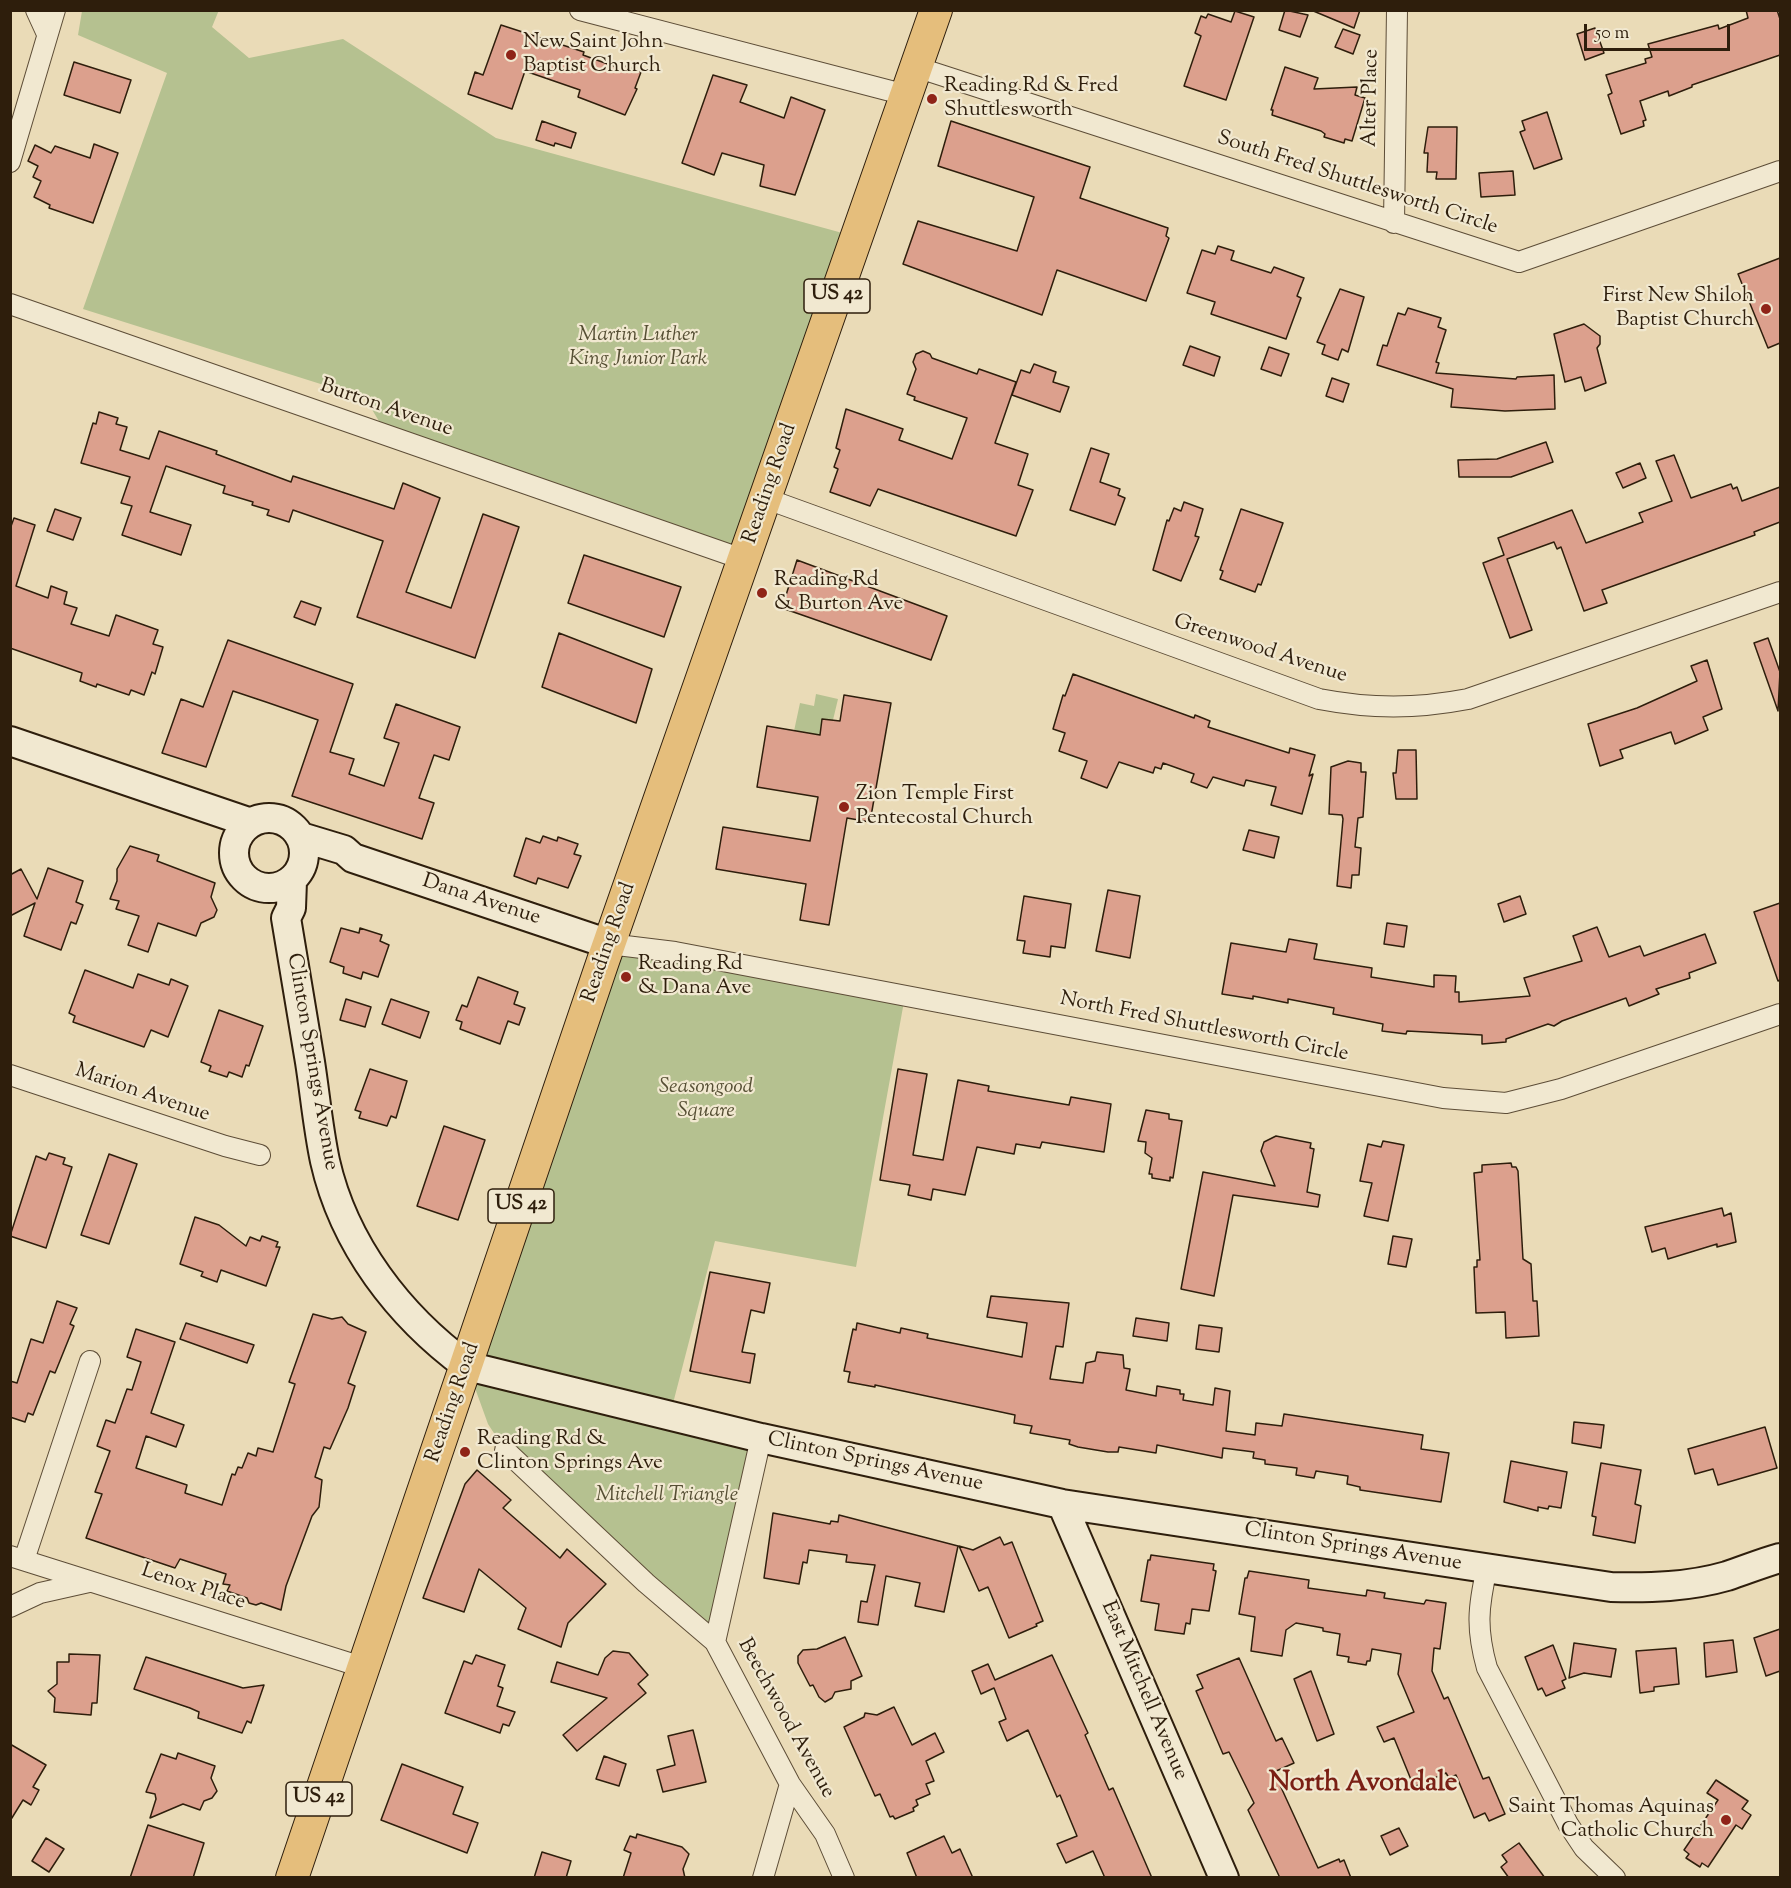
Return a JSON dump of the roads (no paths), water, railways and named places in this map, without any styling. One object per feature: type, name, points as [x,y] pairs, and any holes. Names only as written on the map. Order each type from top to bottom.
[{"type":"main road","name":"Reading Road","points":[[292,1878],[609,944],[936,10]]},
{"type":"street","points":[[36,10],[47,34]]},
{"type":"street","points":[[10,162],[55,10]]},
{"type":"street","name":"South Fred Shuttlesworth Circle","points":[[580,10],[911,81],[1519,262],[1780,171]]},
{"type":"street","name":"Alter Place","points":[[1394,223],[1397,10]]},
{"type":"street","name":"Burton Avenue","points":[[10,304],[745,560]]},
{"type":"street","name":"Greenwood Avenue","points":[[766,499],[1319,699],[1363,707],[1433,706],[1468,699],[1780,592]]},
{"type":"street","points":[[10,741],[251,823],[274,818],[285,821],[301,837],[304,847],[297,874],[284,886],[264,888],[244,879],[234,859],[234,848],[237,838],[251,823]]},
{"type":"street","points":[[208,808],[217,827],[234,848]]},
{"type":"street","name":"Dana Avenue","points":[[301,837],[344,850],[353,858],[609,944]]},
{"type":"street","name":"Dana Avenue","points":[[297,874],[353,858]]},
{"type":"street","name":"Clinton Springs Avenue","points":[[297,874],[291,908],[286,918],[325,1161],[339,1204],[359,1245],[401,1307],[432,1341],[467,1366],[761,1438],[1062,1504],[1611,1587],[1647,1588],[1691,1583],[1726,1576],[1780,1558]]},
{"type":"street","name":"Clinton Springs Avenue","points":[[264,888],[275,908],[286,918]]},
{"type":"street","name":"North Fred Shuttlesworth Circle","points":[[609,944],[686,954],[1443,1098],[1506,1102],[1561,1089],[1780,1014]]},
{"type":"street","name":"Marion Avenue","points":[[10,1075],[225,1146],[260,1155]]},
{"type":"street","points":[[17,1558],[90,1361]]},
{"type":"street","name":"Beechwood Avenue","points":[[761,1438],[715,1642],[790,1784],[825,1834],[844,1878]]},
{"type":"street","points":[[505,1450],[646,1583],[715,1642]]},
{"type":"street","name":"East Mitchell Avenue","points":[[1062,1504],[1224,1878]]},
{"type":"street","name":"Lenox Place","points":[[17,1558],[362,1667]]},
{"type":"street","points":[[1487,1568],[1478,1621],[1479,1640],[1487,1668],[1568,1824],[1584,1848],[1614,1878]]},
{"type":"street","points":[[10,1607],[40,1593],[92,1581]]},
{"type":"street","points":[[763,1878],[790,1784]]},
{"type":"place","name":"New Saint John Baptist Church","points":[[511,55]]},
{"type":"place","name":"Reading Rd & Fred Shuttlesworth","points":[[932,99]]},
{"type":"place","name":"First New Shiloh Baptist Church","points":[[1766,309]]},
{"type":"place","name":"Reading Rd & Burton Ave","points":[[762,593]]},
{"type":"place","name":"Zion Temple First Pentecostal Church","points":[[844,807]]},
{"type":"place","name":"Reading Rd & Dana Ave","points":[[626,977]]},
{"type":"place","name":"Reading Rd & Clinton Springs Ave","points":[[465,1452]]},
{"type":"place","name":"Saint Thomas Aquinas Catholic Church","points":[[1726,1820]]},
{"type":"district","name":"North Avondale","points":[[1363,1785]]},
{"type":"park label","name":"Martin Luther King Junior Park","points":[[638,348]]},
{"type":"park label","name":"Seasongood Square","points":[[706,1100]]},
{"type":"park label","name":"Mitchell Triangle","points":[[667,1496]]}]
